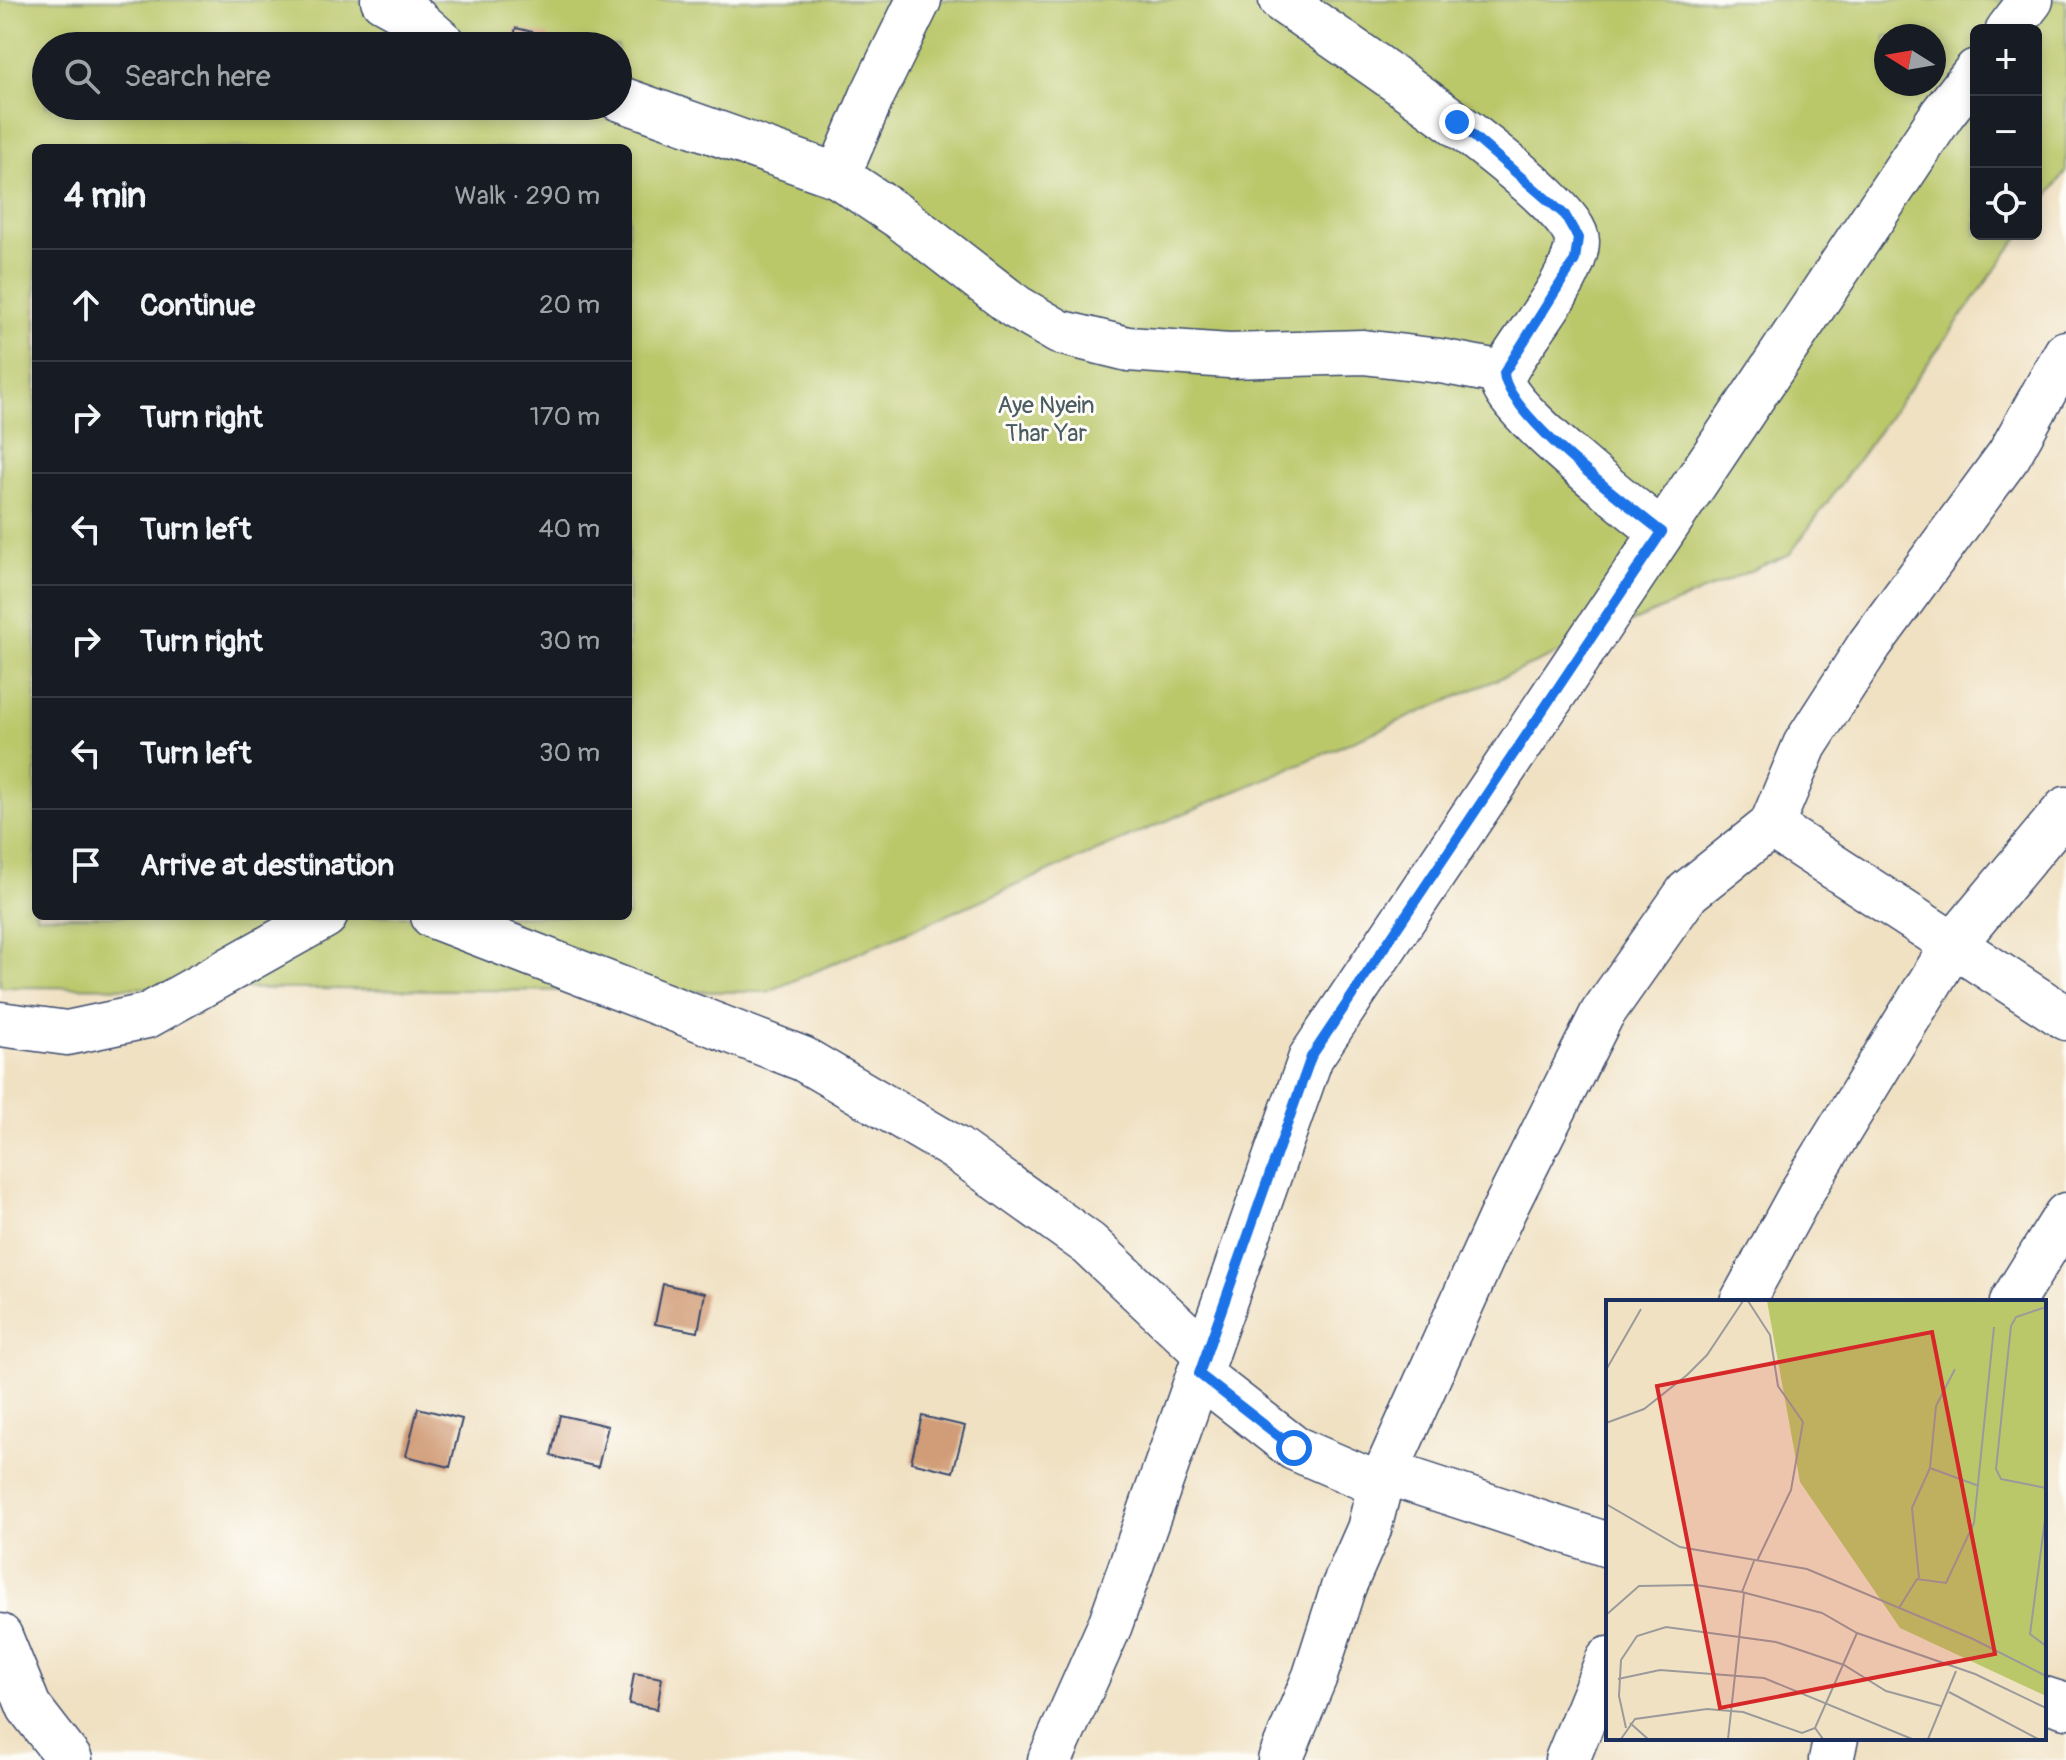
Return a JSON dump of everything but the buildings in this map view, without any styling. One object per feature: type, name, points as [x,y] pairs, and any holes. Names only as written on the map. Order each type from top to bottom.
[{"type":"street","points":[[383,0],[412,16],[430,32]]},
{"type":"street","points":[[838,176],[872,96],[919,0]]},
{"type":"street","points":[[1281,0],[1457,122],[1565,215],[1578,238],[1575,260],[1504,373],[1504,387],[1515,404],[1600,482],[1662,532]]},
{"type":"street","points":[[2013,24],[2031,0]]},
{"type":"street","points":[[1050,1760],[1110,1625],[1311,1057],[1943,113],[1970,79]]},
{"type":"street","points":[[632,103],[838,176],[901,218],[1016,307],[1059,332],[1128,349],[1229,356],[1363,352],[1440,361],[1504,373]]},
{"type":"street","points":[[1280,1760],[1315,1676],[1343,1588],[1369,1529],[1383,1479],[1503,1212],[1602,1014],[1688,892],[1771,826],[1805,745],[1870,644],[2009,455],[2066,353]]},
{"type":"street","points":[[1743,1300],[1803,1190],[1953,945],[2066,809]]},
{"type":"street","points":[[1771,826],[2066,1018]]},
{"type":"street","points":[[0,1024],[67,1033],[147,1016],[318,920]]},
{"type":"street","points":[[443,920],[803,1059],[955,1148],[1089,1244],[1203,1364],[1294,1448],[1383,1479],[1606,1544]]},
{"type":"street","points":[[2013,1300],[2066,1215]]},
{"type":"street","points":[[0,1636],[29,1707],[70,1760]]},
{"type":"street","points":[[1567,1760],[1606,1664]]},
{"type":"street","points":[[2046,1700],[2066,1706]]},
{"type":"street","points":[[1831,1760],[1836,1740]]},
{"type":"green space","name":"Aye Nyein Thar Yar","points":[[0,0],[2066,0],[2066,171],[2042,205],[2042,24],[1970,24],[1970,240],[2017,240],[1790,554],[767,992],[0,987]]},
{"type":"route","points":[[1294,1448],[1199,1374],[1311,1057],[1662,532],[1600,482],[1515,404],[1504,387],[1504,373],[1575,260],[1578,238],[1565,215],[1457,122]]}]
